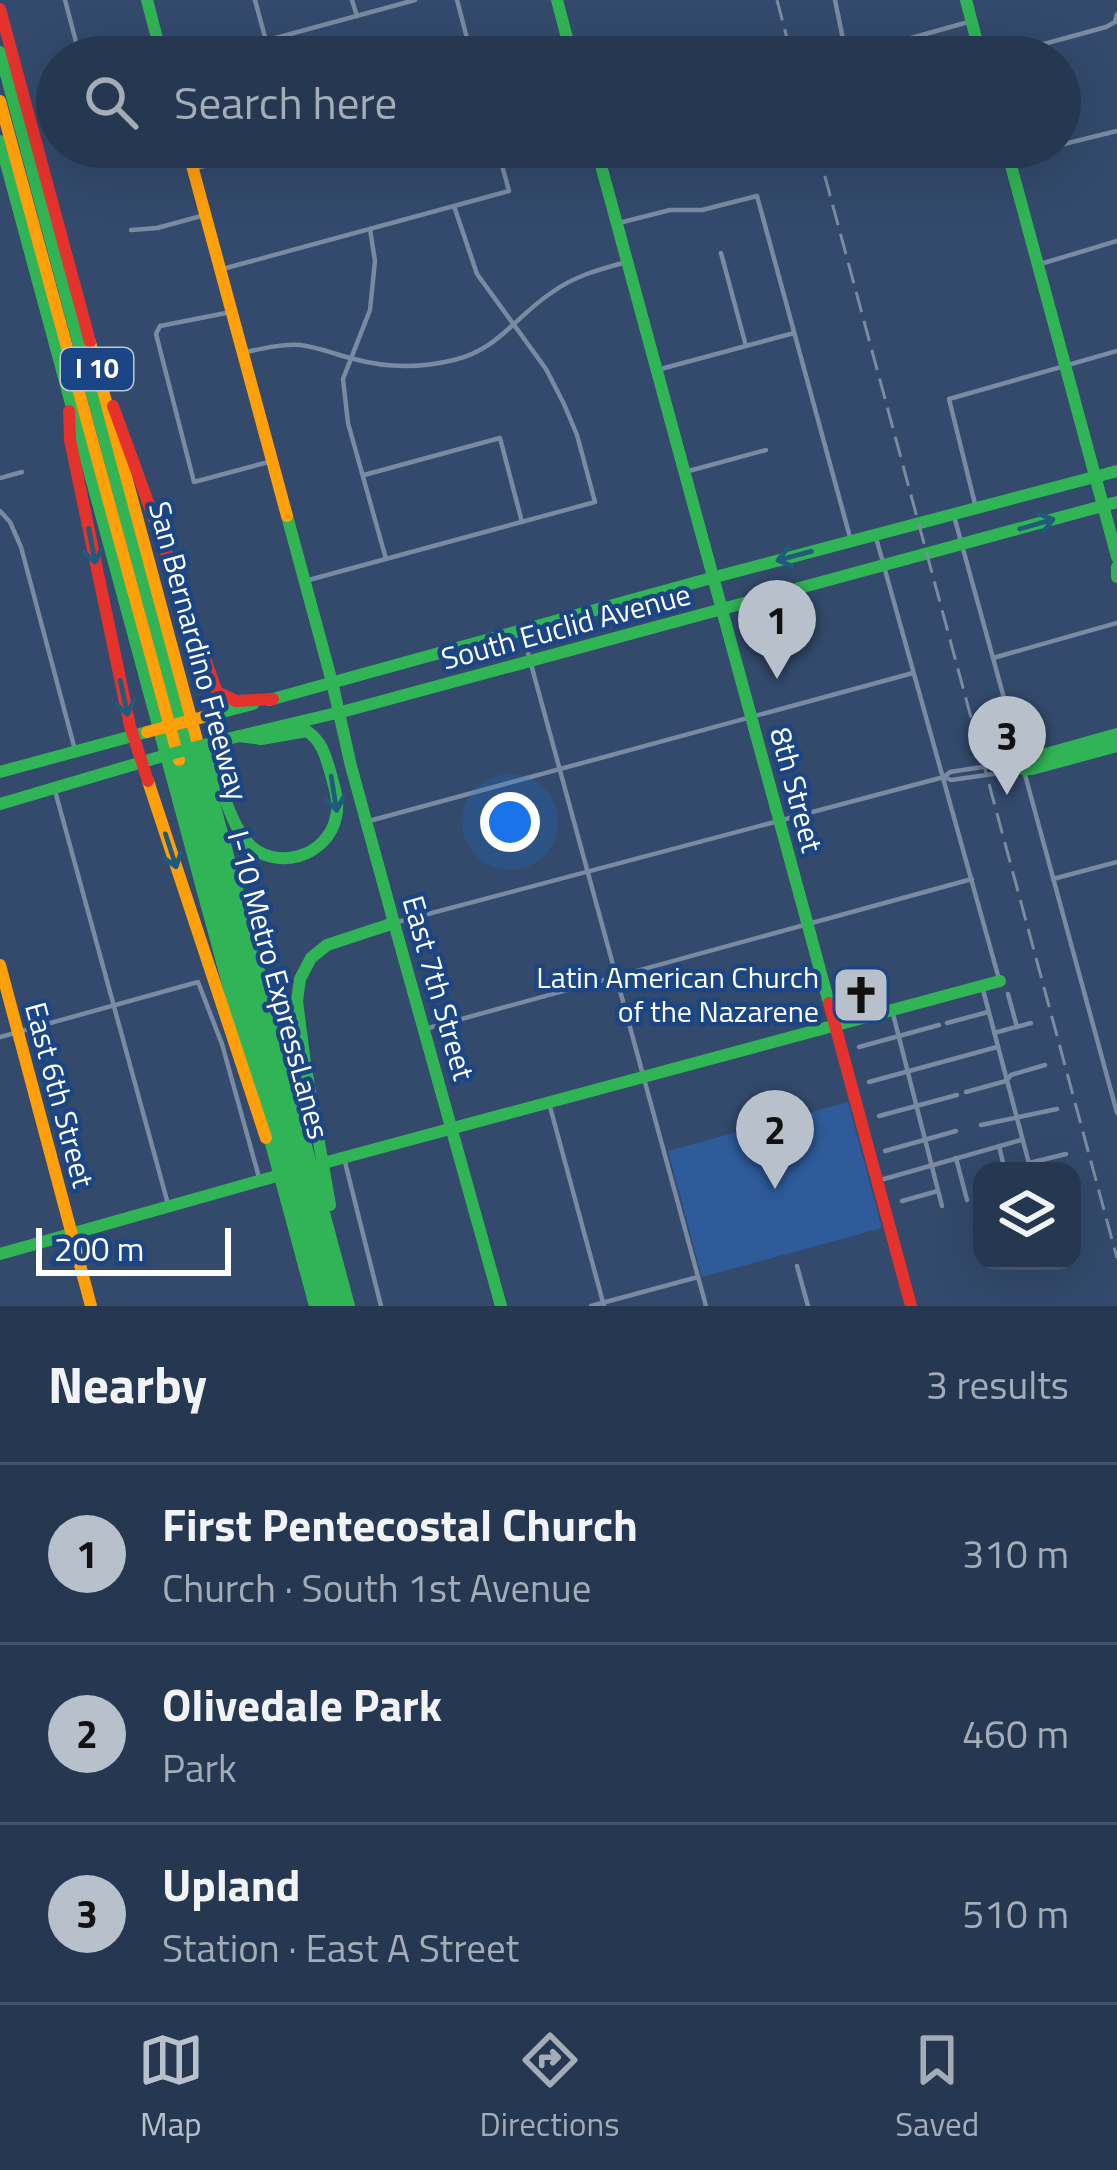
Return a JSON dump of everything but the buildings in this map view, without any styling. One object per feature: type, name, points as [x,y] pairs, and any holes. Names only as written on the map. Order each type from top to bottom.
[{"type":"main road","points":[[147,0],[156,36]]},
{"type":"main road","points":[[557,0],[566,36]]},
{"type":"main road","points":[[966,0],[976,36]]},
{"type":"main road","name":"San Bernardino Freeway","points":[[0,9],[36,143]]},
{"type":"main road","name":"I-10 Metro ExpressLanes","points":[[0,52],[338,1306]]},
{"type":"main road","name":"I-10 Metro ExpressLanes","points":[[0,101],[326,1306]]},
{"type":"main road","name":"San Bernardino Freeway","points":[[0,141],[315,1306]]},
{"type":"main road","name":"San Bernardino Freeway","points":[[43,168],[349,1306]]},
{"type":"main road","name":"8th Street","points":[[602,168],[911,1306]]},
{"type":"main road","points":[[1011,168],[1094,477],[1110,504],[1117,557]]},
{"type":"main road","name":"East 7th Street","points":[[193,170],[366,822],[501,1306]]},
{"type":"main road","points":[[93,355],[217,692],[239,701],[273,699]]},
{"type":"main road","points":[[68,390],[70,440],[140,734],[140,761],[260,1127],[278,1164]]},
{"type":"main road","name":"South Euclid Avenue","points":[[0,772],[1117,471]]},
{"type":"main road","name":"South Euclid Avenue","points":[[239,736],[1110,504]]},
{"type":"main road","points":[[1117,567],[1117,577]]},
{"type":"main road","points":[[0,804],[140,761],[156,758],[219,741],[239,736],[261,739],[307,731],[320,741],[330,772],[338,810],[332,831],[315,849],[286,859],[251,848],[240,833],[219,776],[194,728]]},
{"type":"main road","points":[[1022,765],[1117,734]]},
{"type":"main road","points":[[1022,765],[1032,770],[1117,746]]},
{"type":"main road","points":[[338,1256],[305,1063],[298,987],[308,964],[326,945],[394,923]]},
{"type":"main road","name":"East 6th Street","points":[[0,965],[91,1306]]},
{"type":"main road","points":[[0,1253],[982,986],[1004,987]]},
{"type":"street","points":[[65,0],[74,36]]},
{"type":"street","points":[[255,0],[265,36]]},
{"type":"street","points":[[352,0],[357,16]]},
{"type":"street","points":[[284,36],[415,0]]},
{"type":"street","points":[[457,0],[466,36]]},
{"type":"street","points":[[835,0],[842,36]]},
{"type":"street","points":[[1073,36],[1106,27],[1115,22],[1117,14]]},
{"type":"street","points":[[921,36],[972,21]]},
{"type":"street","points":[[1081,140],[1117,131]]},
{"type":"street","points":[[193,170],[200,168]]},
{"type":"street","points":[[220,270],[509,191],[503,168]]},
{"type":"street","points":[[617,224],[757,196],[850,541]]},
{"type":"street","points":[[305,581],[595,502],[564,404],[546,369],[477,274],[454,206]]},
{"type":"street","points":[[131,230],[205,215]]},
{"type":"street","points":[[370,230],[375,261],[372,297],[343,379],[344,400],[386,559]]},
{"type":"street","points":[[1036,265],[1117,241]]},
{"type":"street","points":[[721,253],[746,346]]},
{"type":"street","points":[[242,352],[298,345],[397,366],[446,362],[488,347],[553,291],[591,272],[627,262]]},
{"type":"street","points":[[231,312],[160,326],[155,334],[194,482],[272,461]]},
{"type":"street","points":[[657,370],[794,333]]},
{"type":"street","points":[[976,508],[949,399],[1117,351]]},
{"type":"street","points":[[362,475],[500,438],[522,522]]},
{"type":"street","points":[[685,472],[766,450]]},
{"type":"street","points":[[0,478],[22,472]]},
{"type":"street","points":[[0,511],[21,547],[75,752]]},
{"type":"street","points":[[954,514],[1117,1113]]},
{"type":"street","points":[[875,534],[939,770],[1017,1027]]},
{"type":"street","points":[[993,658],[1117,622]]},
{"type":"street","points":[[522,631],[706,1306]]},
{"type":"street","points":[[366,822],[914,673]]},
{"type":"street","points":[[394,923],[950,772],[1022,765]]},
{"type":"street","points":[[54,787],[169,1208]]},
{"type":"street","points":[[1053,879],[1117,862]]},
{"type":"street","points":[[425,1029],[972,879]]},
{"type":"street","points":[[0,1037],[198,982],[263,1180]]},
{"type":"street","points":[[982,986],[1029,1162]]},
{"type":"street","points":[[892,1010],[942,1206]]},
{"type":"street","points":[[859,1047],[988,1012]]},
{"type":"street","points":[[994,1033],[1031,1023]]},
{"type":"street","points":[[869,1082],[998,1047]]},
{"type":"street","points":[[879,1116],[1045,1066]]},
{"type":"street","points":[[549,1103],[603,1304]]},
{"type":"street","points":[[981,1125],[1057,1109]]},
{"type":"street","points":[[885,1151],[956,1131]]},
{"type":"street","points":[[877,1180],[1022,1140]]},
{"type":"street","points":[[999,1146],[1003,1162]]},
{"type":"street","points":[[1044,1162],[1066,1154]]},
{"type":"street","points":[[343,1158],[381,1306]]},
{"type":"street","points":[[956,1158],[967,1200]]},
{"type":"street","points":[[902,1201],[938,1191]]},
{"type":"street","points":[[797,1266],[808,1306]]},
{"type":"street","points":[[591,1306],[698,1277]]},
{"type":"shaded area","points":[[848,1102],[882,1228],[702,1277],[668,1151]]},
{"type":"railway","points":[[777,0],[786,36]]},
{"type":"railway","points":[[823,168],[1117,1258]]},
{"type":"traffic: fast","points":[[147,0],[156,36]]},
{"type":"traffic: fast","points":[[557,0],[566,36]]},
{"type":"traffic: fast","points":[[966,0],[975,36]]},
{"type":"traffic: fast","points":[[0,52],[338,1306]]},
{"type":"traffic: fast","points":[[0,141],[315,1306]]},
{"type":"traffic: fast","points":[[602,168],[829,1003]]},
{"type":"traffic: fast","points":[[1012,168],[1117,557]]},
{"type":"traffic: fast","points":[[269,700],[1117,471]]},
{"type":"traffic: fast","points":[[219,741],[1117,502]]},
{"type":"traffic: fast","points":[[287,516],[332,682]]},
{"type":"traffic: fast","points":[[1117,567],[1117,577]]},
{"type":"traffic: fast","points":[[332,682],[394,923]]},
{"type":"traffic: fast","points":[[211,715],[253,704]]},
{"type":"traffic: fast","points":[[204,747],[247,842],[271,857],[311,851],[331,831],[337,811],[335,788],[320,744],[307,731],[261,739],[239,736]]},
{"type":"traffic: fast","points":[[0,772],[147,732]]},
{"type":"traffic: fast","points":[[1021,761],[1117,734]]},
{"type":"traffic: fast","points":[[156,758],[219,741]]},
{"type":"traffic: fast","points":[[198,744],[349,1306]]},
{"type":"traffic: fast","points":[[1023,769],[1117,746]]},
{"type":"traffic: fast","points":[[0,804],[156,758]]},
{"type":"traffic: fast","points":[[179,760],[326,1306]]},
{"type":"traffic: fast","points":[[394,923],[501,1306]]},
{"type":"traffic: fast","points":[[330,1205],[305,1063],[297,1001],[300,979],[311,958],[327,945],[394,923]]},
{"type":"traffic: fast","points":[[342,1158],[1000,981]]},
{"type":"traffic: fast","points":[[266,1179],[342,1158]]},
{"type":"traffic: fast","points":[[0,1254],[266,1179]]},
{"type":"traffic: slow","points":[[0,101],[179,760]]},
{"type":"traffic: slow","points":[[193,168],[287,516]]},
{"type":"traffic: slow","points":[[90,342],[198,744]]},
{"type":"traffic: slow","points":[[147,732],[211,715]]},
{"type":"traffic: slow","points":[[148,781],[266,1138]]},
{"type":"traffic: slow","points":[[0,965],[91,1306]]},
{"type":"traffic: jam","points":[[0,9],[36,142]]},
{"type":"traffic: jam","points":[[43,168],[90,342]]},
{"type":"traffic: jam","points":[[113,406],[217,692],[236,701],[273,699]]},
{"type":"traffic: jam","points":[[69,411],[70,440],[130,726],[148,781]]},
{"type":"traffic: jam","points":[[829,1003],[911,1306]]},
{"type":"place","name":"First Pentecostal Church","points":[[777,679]]},
{"type":"place","name":"Upland","points":[[1007,795]]},
{"type":"place","name":"Latin American Church of the Nazarene","points":[[861,995]]},
{"type":"place","name":"Olivedale Park","points":[[775,1189]]}]
